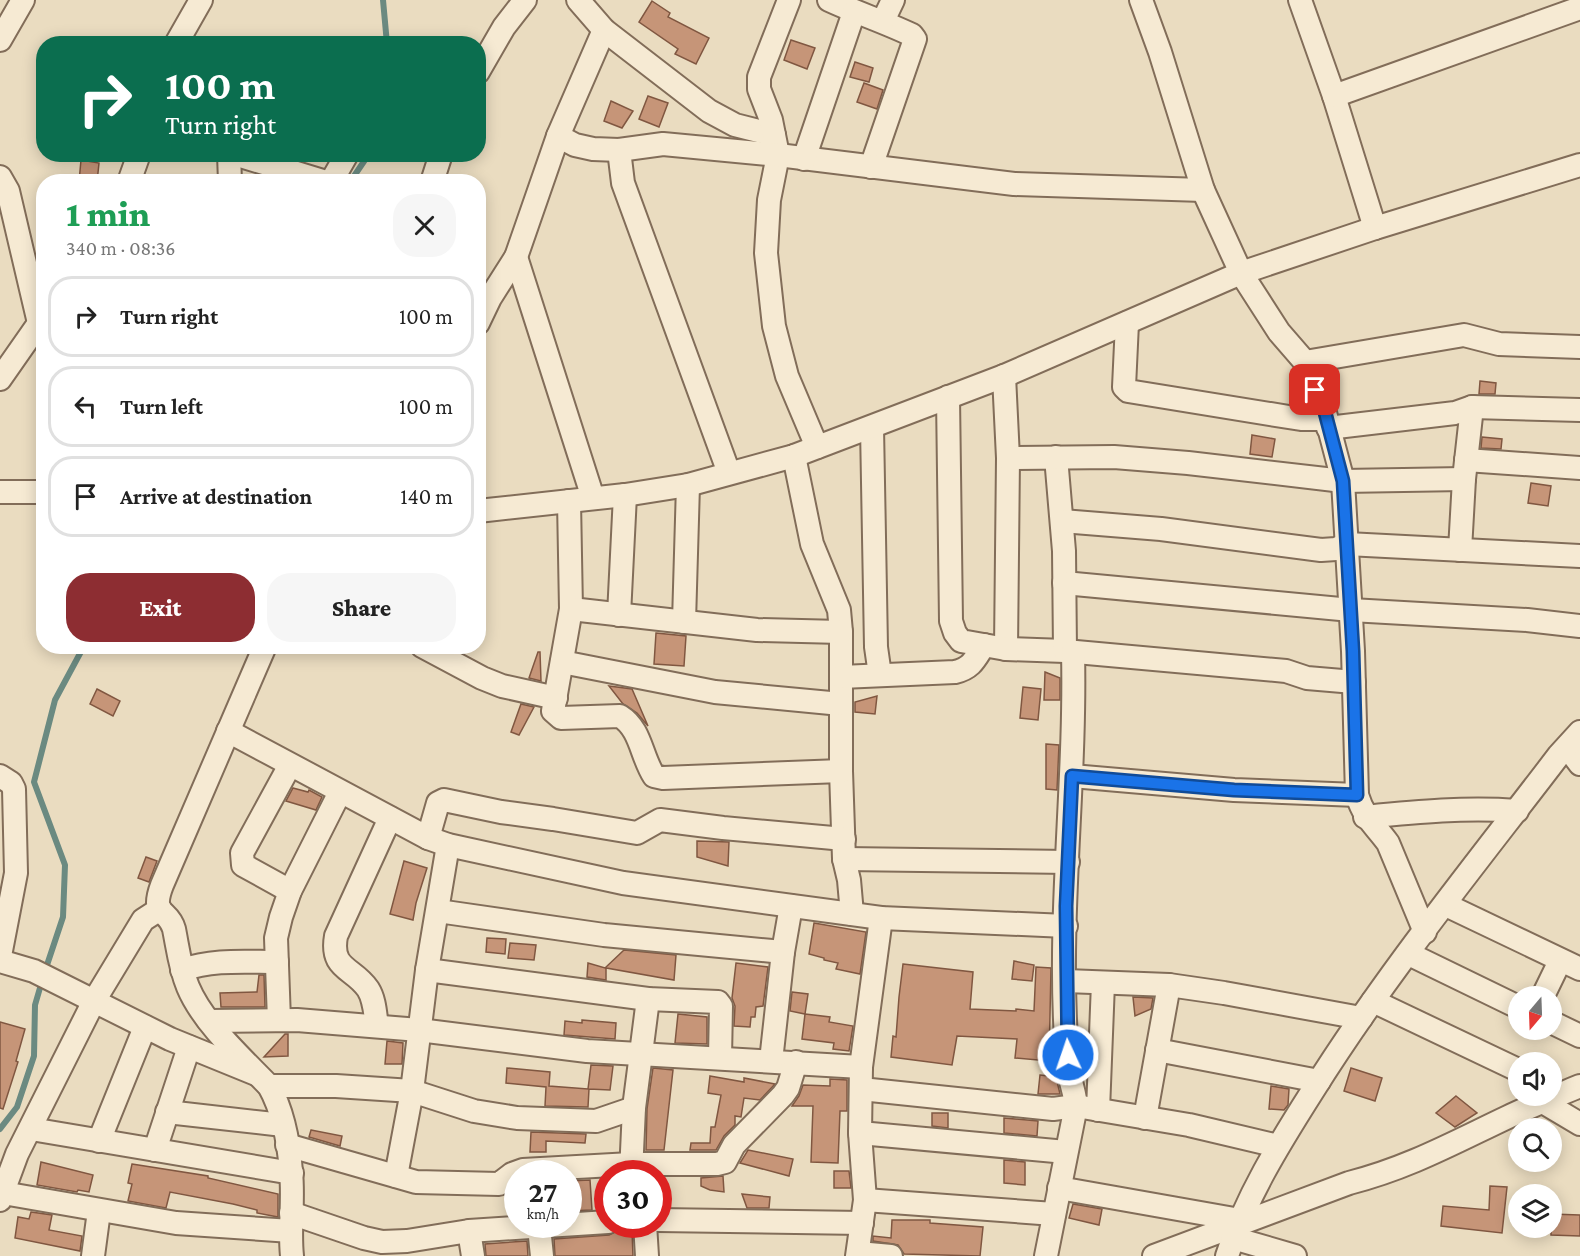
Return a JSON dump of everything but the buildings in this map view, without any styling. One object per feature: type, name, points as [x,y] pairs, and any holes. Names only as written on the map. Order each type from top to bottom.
[{"type":"street","points":[[0,40],[23,0]]},
{"type":"street","points":[[181,36],[201,0]]},
{"type":"street","points":[[486,58],[504,27],[525,0]]},
{"type":"street","points":[[578,0],[604,30],[722,120],[804,159],[1014,184],[1203,190]]},
{"type":"street","points":[[789,0],[759,77],[759,89],[771,120],[776,145],[769,200],[766,254],[774,326],[787,375],[817,447]]},
{"type":"street","points":[[832,0],[854,12],[884,21],[912,35],[915,43],[871,167]]},
{"type":"street","points":[[884,21],[893,0]]},
{"type":"street","points":[[1140,0],[1160,52],[1203,190],[1241,273],[1279,332],[1305,362],[1323,405],[1343,481],[1351,610],[1357,795],[1365,817],[1388,843],[1425,933]]},
{"type":"street","points":[[1300,0],[1334,96],[1375,228]]},
{"type":"street","points":[[1334,96],[1580,8]]},
{"type":"street","points":[[804,159],[854,12]]},
{"type":"street","points":[[486,290],[516,257],[558,136],[604,30]]},
{"type":"street","points":[[558,136],[575,145],[593,149],[619,150],[663,144],[776,145]]},
{"type":"street","points":[[619,150],[623,183],[729,473]]},
{"type":"street","points":[[260,162],[300,174]]},
{"type":"street","points":[[486,510],[625,495],[688,485],[794,456],[1004,376],[1241,273],[1375,228],[1580,165]]},
{"type":"street","points":[[0,177],[8,191],[6,205],[36,302]]},
{"type":"street","points":[[516,257],[593,498]]},
{"type":"street","points":[[1127,322],[1124,387],[1128,391],[1327,423],[1455,413],[1472,407],[1580,410]]},
{"type":"street","points":[[0,379],[7,354],[36,327]]},
{"type":"street","points":[[1305,362],[1464,335],[1499,344],[1580,347]]},
{"type":"street","points":[[1004,376],[1008,458],[1006,649]]},
{"type":"street","points":[[948,397],[951,621],[961,641],[1006,649],[1069,652],[1286,671],[1307,678],[1354,682]]},
{"type":"street","points":[[1460,550],[1472,407]]},
{"type":"street","points":[[872,427],[876,646],[880,675]]},
{"type":"street","points":[[794,456],[812,544],[839,610],[844,849],[852,914]]},
{"type":"street","points":[[1056,457],[1074,707],[1065,981],[1069,1074],[1087,1108]]},
{"type":"street","points":[[1008,458],[1114,457],[1343,481],[1465,470],[1580,468]]},
{"type":"street","points":[[684,622],[688,485]]},
{"type":"street","points":[[0,492],[36,492]]},
{"type":"street","points":[[619,615],[625,495]]},
{"type":"street","points":[[569,501],[571,609],[553,711],[561,718],[620,716],[629,721],[649,768],[654,776],[663,778],[841,771]]},
{"type":"street","points":[[1062,521],[1161,530],[1321,550],[1336,549],[1347,544],[1580,556]]},
{"type":"street","points":[[1064,583],[1351,610],[1527,620],[1580,626]]},
{"type":"street","points":[[571,609],[757,630],[841,632]]},
{"type":"street","points":[[841,677],[965,670],[973,663],[984,645]]},
{"type":"street","points":[[262,654],[162,885],[157,902],[173,926],[182,970],[197,1006],[263,1080],[275,1097],[292,1173],[292,1256]]},
{"type":"street","points":[[438,654],[502,686],[556,698]]},
{"type":"street","points":[[562,662],[715,692],[841,704]]},
{"type":"street","points":[[228,731],[438,842],[623,883],[791,906],[881,918],[1066,926]]},
{"type":"street","points":[[1234,1235],[1278,1146],[1347,1036],[1517,811],[1576,748]]},
{"type":"street","points":[[290,765],[242,854],[243,865],[290,891]]},
{"type":"street","points":[[0,776],[12,783],[14,789],[16,873],[5,900],[0,956]]},
{"type":"street","points":[[1072,776],[1234,790],[1357,795]]},
{"type":"street","points":[[279,1020],[276,938],[290,891],[340,792]]},
{"type":"street","points":[[396,1176],[412,1091],[427,970],[438,910],[438,802],[444,800],[501,812],[637,833],[660,820],[723,828],[844,849],[1068,862]]},
{"type":"street","points":[[1365,817],[1442,810],[1517,811]]},
{"type":"street","points":[[376,1026],[373,999],[367,988],[337,960],[333,950],[336,936],[390,818]]},
{"type":"street","points":[[1446,905],[1570,965],[1552,986]]},
{"type":"street","points":[[771,1061],[783,952],[791,906]]},
{"type":"street","points":[[160,909],[143,920],[94,1001],[17,1154],[1,1196],[201,1226],[291,1222],[382,1242],[504,1229]]},
{"type":"street","points":[[438,910],[604,935],[783,952]]},
{"type":"street","points":[[881,918],[861,1078],[860,1133],[865,1200],[857,1255],[891,1256]]},
{"type":"street","points":[[1409,954],[1508,1002]]},
{"type":"street","points":[[0,961],[34,971],[145,1027],[263,1080],[412,1091],[474,1111],[517,1118],[596,1121],[634,1108]]},
{"type":"street","points":[[182,970],[213,962],[277,962]]},
{"type":"street","points":[[427,970],[648,999],[720,1003],[720,1058]]},
{"type":"street","points":[[1065,981],[1169,985],[1367,1010],[1508,1066]]},
{"type":"street","points":[[1046,1256],[1066,1152],[1087,1108],[1103,983]]},
{"type":"street","points":[[1145,1118],[1169,985]]},
{"type":"street","points":[[631,1160],[634,1108],[648,999]]},
{"type":"street","points":[[209,1021],[279,1020],[376,1026],[587,1051],[796,1062],[861,1078],[1053,1109],[1087,1108],[1189,1125],[1278,1146]]},
{"type":"street","points":[[99,1141],[145,1027]]},
{"type":"street","points":[[1562,1027],[1580,1036]]},
{"type":"street","points":[[155,1150],[189,1047]]},
{"type":"street","points":[[1157,1050],[1319,1081]]},
{"type":"street","points":[[672,1166],[725,1162],[734,1145],[788,1088],[796,1062]]},
{"type":"street","points":[[1562,1092],[1580,1086]]},
{"type":"street","points":[[1154,1256],[1234,1235],[1349,1183],[1416,1162],[1525,1106]]},
{"type":"street","points":[[1553,1106],[1580,1124]]},
{"type":"street","points":[[167,1112],[285,1135],[416,1182],[499,1184],[523,1170],[594,1169]]},
{"type":"street","points":[[31,1128],[292,1173]]},
{"type":"street","points":[[860,1133],[1066,1152]]},
{"type":"street","points":[[1059,1188],[1234,1235],[1294,1256]]},
{"type":"street","points":[[865,1200],[1054,1214]]},
{"type":"street","points":[[93,1256],[99,1211]]},
{"type":"street","points":[[672,1220],[861,1223]]},
{"type":"street","points":[[469,1231],[472,1256]]},
{"type":"street","points":[[540,1238],[542,1256]]},
{"type":"street","points":[[646,1238],[647,1256]]},
{"type":"waterway","points":[[383,0],[386,36]]},
{"type":"waterway","points":[[355,174],[364,162]]},
{"type":"waterway","points":[[45,971],[63,917],[65,865],[34,782],[55,700],[80,654]]},
{"type":"waterway","points":[[0,1129],[17,1107],[34,1056],[35,1005],[42,981]]},
{"type":"route","points":[[1068,1055],[1065,981],[1066,906],[1072,776],[1234,790],[1357,795],[1353,651],[1343,481],[1323,405],[1315,390]]}]
